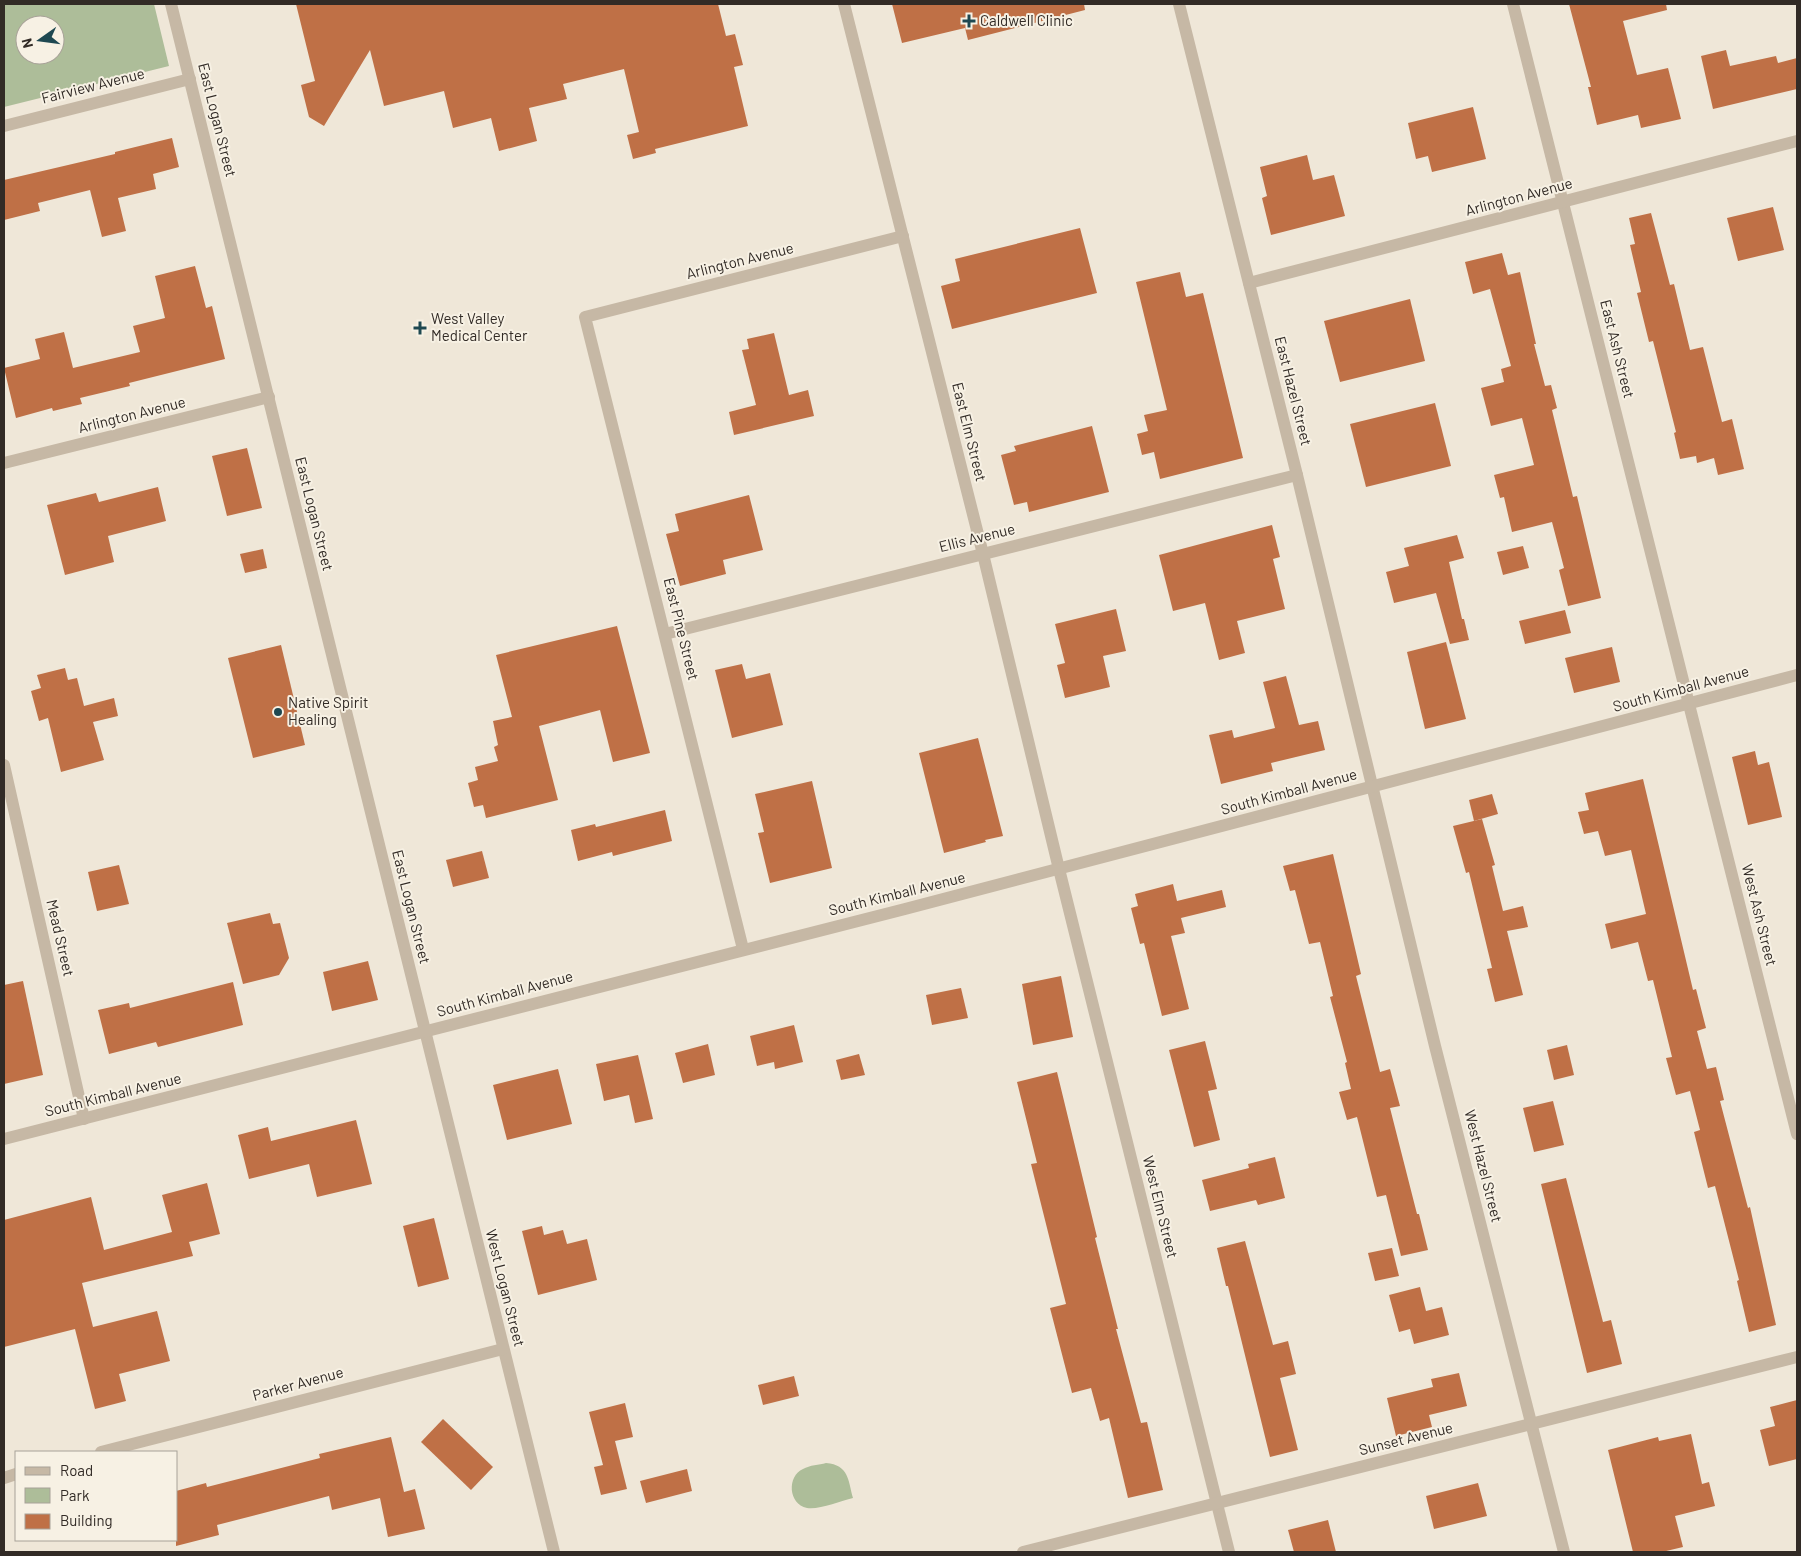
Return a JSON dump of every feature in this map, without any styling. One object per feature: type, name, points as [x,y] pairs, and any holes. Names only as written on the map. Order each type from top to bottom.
[{"type":"street","name":"East Logan Street","points":[[171,4],[425,1032]]},
{"type":"street","name":"East Elm Street","points":[[844,4],[983,554],[1059,869]]},
{"type":"street","name":"East Hazel Street","points":[[1179,4],[1297,475],[1372,787]]},
{"type":"street","name":"East Ash Street","points":[[1513,4],[1690,703]]},
{"type":"street","name":"Fairview Avenue","points":[[4,126],[190,79]]},
{"type":"street","name":"Arlington Avenue","points":[[1249,283],[1797,141]]},
{"type":"street","name":"Arlington Avenue","points":[[585,318],[903,236]]},
{"type":"street","name":"East Pine Street","points":[[585,318],[743,949]]},
{"type":"street","name":"Arlington Avenue","points":[[4,464],[269,397]]},
{"type":"street","name":"Ellis Avenue","points":[[665,634],[1297,475]]},
{"type":"street","name":"South Kimball Avenue","points":[[4,1139],[1059,869],[1797,675]]},
{"type":"street","name":"West Ash Street","points":[[1690,703],[1797,1134]]},
{"type":"street","name":"Mead Street","points":[[4,765],[7,790],[84,1119]]},
{"type":"street","name":"West Hazel Street","points":[[1372,787],[1564,1552]]},
{"type":"street","name":"West Elm Street","points":[[1059,869],[1229,1552]]},
{"type":"street","name":"West Logan Street","points":[[425,1032],[554,1552]]},
{"type":"street","name":"Parker Avenue","points":[[105,1451],[503,1349]]},
{"type":"street","name":"Sunset Avenue","points":[[1023,1552],[1797,1358]]},
{"type":"green space","points":[[4,4],[154,4],[169,66],[4,107]]},
{"type":"green space","points":[[826,1463],[834,1464],[843,1470],[853,1498],[817,1508],[807,1508],[801,1505],[793,1496],[792,1483],[794,1477],[806,1468]]},
{"type":"building","points":[[296,4],[718,4],[726,36],[735,34],[743,65],[734,67],[748,126],[655,149],[656,153],[633,159],[627,135],[639,132],[624,69],[563,84],[567,99],[529,108],[537,141],[499,151],[491,118],[453,128],[444,91],[384,106],[370,50],[324,126],[309,117],[301,85],[315,81]]},
{"type":"building","name":"Caldwell Clinic","points":[[892,4],[1084,4],[1085,10],[968,40],[965,28],[902,43]]},
{"type":"building","points":[[1569,4],[1666,4],[1667,10],[1623,21],[1637,75],[1668,68],[1681,119],[1641,128],[1638,115],[1597,125],[1588,87],[1591,87]]},
{"type":"building","points":[[1726,50],[1730,66],[1776,56],[1778,63],[1797,58],[1797,89],[1713,109],[1701,56]]},
{"type":"building","points":[[1473,107],[1486,159],[1432,172],[1428,156],[1416,159],[1408,123]]},
{"type":"building","points":[[172,138],[179,167],[153,174],[156,189],[118,198],[126,231],[102,237],[90,190],[38,203],[40,211],[4,220],[4,180],[115,154],[115,152]]},
{"type":"building","points":[[1307,155],[1313,180],[1334,175],[1345,216],[1271,235],[1262,198],[1267,196],[1260,167]]},
{"type":"building","points":[[1773,207],[1784,250],[1738,261],[1727,218]]},
{"type":"building","points":[[1651,213],[1670,285],[1674,284],[1690,350],[1703,347],[1722,422],[1732,419],[1744,469],[1718,475],[1714,458],[1697,463],[1696,456],[1680,459],[1674,433],[1676,432],[1653,341],[1649,342],[1637,293],[1641,292],[1630,245],[1635,244],[1629,218]]},
{"type":"building","points":[[1080,228],[1097,293],[952,329],[941,286],[960,281],[955,259]]},
{"type":"building","points":[[1502,253],[1508,275],[1520,272],[1536,344],[1534,344],[1545,386],[1551,385],[1557,408],[1552,410],[1573,497],[1577,496],[1601,598],[1568,606],[1559,570],[1564,568],[1552,522],[1512,532],[1504,497],[1500,498],[1494,475],[1534,465],[1522,418],[1491,426],[1481,388],[1504,382],[1501,369],[1511,366],[1490,289],[1473,294],[1465,262]]},
{"type":"building","points":[[195,266],[206,308],[212,306],[225,359],[129,383],[130,386],[80,398],[82,404],[53,411],[52,408],[16,418],[4,368],[40,359],[35,339],[64,332],[73,368],[140,352],[133,326],[165,318],[155,276]]},
{"type":"building","points":[[1180,272],[1186,297],[1203,293],[1243,458],[1160,479],[1154,452],[1142,455],[1137,434],[1148,431],[1144,415],[1167,410],[1136,282]]},
{"type":"building","points":[[1410,299],[1425,361],[1340,382],[1324,321]]},
{"type":"building","points":[[774,333],[789,395],[808,390],[814,416],[734,435],[729,412],[756,405],[742,350],[749,349],[747,339]]},
{"type":"building","points":[[1435,403],[1451,466],[1366,487],[1350,424]]},
{"type":"building","points":[[1092,426],[1109,492],[1029,512],[1027,502],[1014,505],[1001,455],[1016,451],[1014,446]]},
{"type":"building","points":[[247,448],[262,508],[227,516],[212,456]]},
{"type":"building","points":[[158,487],[166,521],[108,536],[114,562],[65,575],[47,505],[96,493],[99,502]]},
{"type":"building","points":[[749,495],[763,550],[723,560],[726,574],[680,586],[666,534],[679,531],[675,514]]},
{"type":"building","points":[[1272,525],[1280,557],[1273,559],[1285,609],[1237,621],[1245,653],[1219,660],[1205,603],[1173,611],[1159,555]]},
{"type":"building","points":[[1457,535],[1464,558],[1449,562],[1462,619],[1464,619],[1469,640],[1450,644],[1436,593],[1394,603],[1386,572],[1409,566],[1404,548]]},
{"type":"building","points":[[1523,546],[1529,568],[1503,575],[1497,552]]},
{"type":"building","points":[[263,549],[267,568],[245,573],[240,554]]},
{"type":"building","points":[[1116,609],[1126,651],[1103,656],[1110,687],[1065,698],[1057,665],[1065,663],[1055,624]]},
{"type":"building","points":[[1565,610],[1571,633],[1525,644],[1519,621]]},
{"type":"building","points":[[617,626],[650,753],[613,762],[600,710],[539,726],[558,800],[486,818],[483,805],[474,807],[468,783],[478,780],[475,767],[498,761],[494,747],[498,745],[493,721],[512,717],[496,655]]},
{"type":"building","points":[[1446,642],[1466,719],[1425,729],[1407,652]]},
{"type":"building","points":[[281,645],[305,745],[253,758],[228,658]]},
{"type":"building","points":[[1612,647],[1620,682],[1574,693],[1565,658]]},
{"type":"building","points":[[742,664],[746,679],[770,673],[783,725],[732,738],[715,670]]},
{"type":"building","points":[[65,668],[68,680],[77,678],[84,706],[114,698],[118,716],[93,722],[104,760],[61,772],[48,718],[39,721],[31,691],[41,688],[37,675]]},
{"type":"building","points":[[1286,676],[1299,725],[1318,721],[1325,750],[1271,763],[1273,771],[1221,784],[1209,735],[1232,730],[1234,738],[1275,728],[1263,682]]},
{"type":"building","points":[[978,738],[1003,836],[944,853],[919,753]]},
{"type":"building","points":[[1755,751],[1758,765],[1769,762],[1782,817],[1748,825],[1732,757]]},
{"type":"building","points":[[1643,779],[1693,990],[1696,989],[1706,1028],[1697,1031],[1707,1069],[1716,1067],[1724,1100],[1720,1101],[1748,1208],[1750,1207],[1776,1325],[1749,1332],[1737,1281],[1739,1280],[1715,1186],[1708,1188],[1694,1132],[1700,1130],[1690,1091],[1676,1095],[1666,1058],[1672,1057],[1653,980],[1648,981],[1638,942],[1611,949],[1605,924],[1646,914],[1631,850],[1605,856],[1598,831],[1584,834],[1578,812],[1589,810],[1585,793]]},
{"type":"building","points":[[812,781],[832,868],[770,883],[758,833],[764,832],[755,794]]},
{"type":"building","points":[[1492,794],[1498,814],[1474,821],[1469,800]]},
{"type":"building","points":[[665,810],[672,841],[613,856],[612,852],[578,861],[571,830],[595,824],[596,827]]},
{"type":"building","points":[[1482,819],[1495,865],[1492,866],[1503,911],[1523,906],[1528,927],[1507,931],[1523,995],[1495,1002],[1487,969],[1492,968],[1469,872],[1466,873],[1453,826]]},
{"type":"building","points":[[482,851],[489,878],[453,887],[446,860]]},
{"type":"building","points":[[1333,854],[1361,974],[1356,976],[1380,1072],[1390,1069],[1400,1106],[1390,1108],[1428,1250],[1401,1256],[1386,1195],[1377,1197],[1357,1117],[1347,1120],[1339,1092],[1351,1089],[1345,1063],[1347,1062],[1330,997],[1333,996],[1320,942],[1309,944],[1295,890],[1290,891],[1283,866]]},
{"type":"building","points":[[119,865],[129,904],[97,911],[88,872]]},
{"type":"building","points":[[1173,884],[1177,901],[1222,890],[1226,907],[1181,918],[1185,933],[1171,936],[1189,1009],[1162,1016],[1144,943],[1140,944],[1131,908],[1138,906],[1135,894]]},
{"type":"building","points":[[270,913],[273,924],[280,923],[289,958],[279,975],[243,984],[227,923]]},
{"type":"building","points":[[368,961],[378,1000],[332,1011],[323,972]]},
{"type":"building","points":[[1061,976],[1073,1037],[1033,1045],[1022,984]]},
{"type":"building","points":[[23,981],[43,1075],[4,1084],[4,985]]},
{"type":"building","points":[[233,982],[243,1025],[158,1047],[156,1042],[109,1054],[98,1010],[129,1003],[130,1008]]},
{"type":"building","points":[[961,988],[968,1018],[932,1025],[926,995]]},
{"type":"building","points":[[794,1025],[803,1062],[775,1069],[774,1062],[757,1066],[750,1036]]},
{"type":"building","points":[[1205,1041],[1217,1089],[1208,1091],[1220,1140],[1194,1147],[1169,1050]]},
{"type":"building","points":[[708,1044],[715,1075],[683,1083],[675,1053]]},
{"type":"building","points":[[1567,1045],[1574,1075],[1554,1080],[1547,1050]]},
{"type":"building","points":[[859,1054],[865,1075],[841,1080],[836,1060]]},
{"type":"building","points":[[638,1055],[653,1119],[635,1123],[629,1095],[604,1101],[596,1064]]},
{"type":"building","points":[[558,1069],[572,1124],[507,1140],[493,1085]]},
{"type":"building","points":[[1057,1072],[1097,1237],[1095,1238],[1118,1329],[1116,1329],[1141,1423],[1147,1422],[1163,1490],[1128,1498],[1109,1418],[1100,1421],[1091,1388],[1072,1393],[1050,1308],[1066,1304],[1031,1164],[1037,1163],[1017,1082]]},
{"type":"building","points":[[1553,1101],[1564,1145],[1534,1152],[1523,1108]]},
{"type":"building","points":[[356,1120],[372,1184],[317,1197],[309,1164],[249,1179],[238,1135],[268,1127],[271,1141]]},
{"type":"building","points":[[1275,1157],[1285,1198],[1258,1205],[1256,1200],[1210,1211],[1202,1180],[1249,1168],[1248,1164]]},
{"type":"building","points":[[1566,1178],[1603,1322],[1611,1320],[1622,1364],[1587,1373],[1541,1184]]},
{"type":"building","points":[[207,1183],[220,1234],[189,1242],[193,1256],[82,1283],[93,1327],[157,1311],[170,1361],[119,1374],[126,1401],[95,1409],[75,1329],[4,1347],[4,1220],[91,1197],[104,1250],[172,1232],[162,1195]]},
{"type":"building","points":[[434,1218],[449,1279],[418,1287],[403,1226]]},
{"type":"building","points":[[542,1226],[544,1235],[563,1230],[567,1244],[587,1239],[597,1280],[538,1295],[522,1231]]},
{"type":"building","points":[[1245,1241],[1273,1345],[1288,1341],[1296,1374],[1280,1378],[1298,1450],[1270,1457],[1217,1248]]},
{"type":"building","points":[[1392,1248],[1399,1276],[1375,1281],[1368,1253]]},
{"type":"building","points":[[1420,1287],[1426,1311],[1442,1307],[1449,1335],[1414,1344],[1410,1329],[1399,1332],[1389,1295]]},
{"type":"building","points":[[1459,1373],[1467,1406],[1429,1415],[1432,1427],[1396,1436],[1387,1398],[1433,1387],[1431,1379]]},
{"type":"building","points":[[794,1376],[799,1396],[763,1405],[758,1385]]},
{"type":"building","points":[[1797,1400],[1797,1459],[1769,1466],[1760,1430],[1775,1426],[1770,1407]]},
{"type":"building","points":[[625,1403],[633,1437],[615,1441],[627,1489],[601,1495],[594,1467],[603,1465],[589,1412]]},
{"type":"building","points":[[443,1419],[493,1467],[471,1490],[421,1442]]},
{"type":"building","points":[[1691,1434],[1702,1484],[1709,1482],[1715,1506],[1675,1516],[1683,1547],[1662,1552],[1633,1552],[1608,1450],[1658,1437],[1659,1441]]},
{"type":"building","points":[[391,1437],[404,1492],[415,1489],[425,1529],[388,1537],[380,1498],[332,1510],[329,1496],[217,1525],[219,1535],[176,1546],[176,1541],[178,1541],[178,1490],[206,1483],[207,1487],[320,1458],[319,1454]]},
{"type":"building","points":[[687,1469],[692,1491],[646,1503],[640,1481]]},
{"type":"building","points":[[1478,1483],[1487,1516],[1434,1529],[1426,1496]]},
{"type":"building","points":[[1328,1520],[1336,1552],[1294,1552],[1288,1530]]},
{"type":"place","name":"Caldwell Clinic","points":[[969,21]]},
{"type":"place","name":"West Valley Medical Center","points":[[420,328]]},
{"type":"place","name":"Native Spirit Healing","points":[[278,712]]}]
